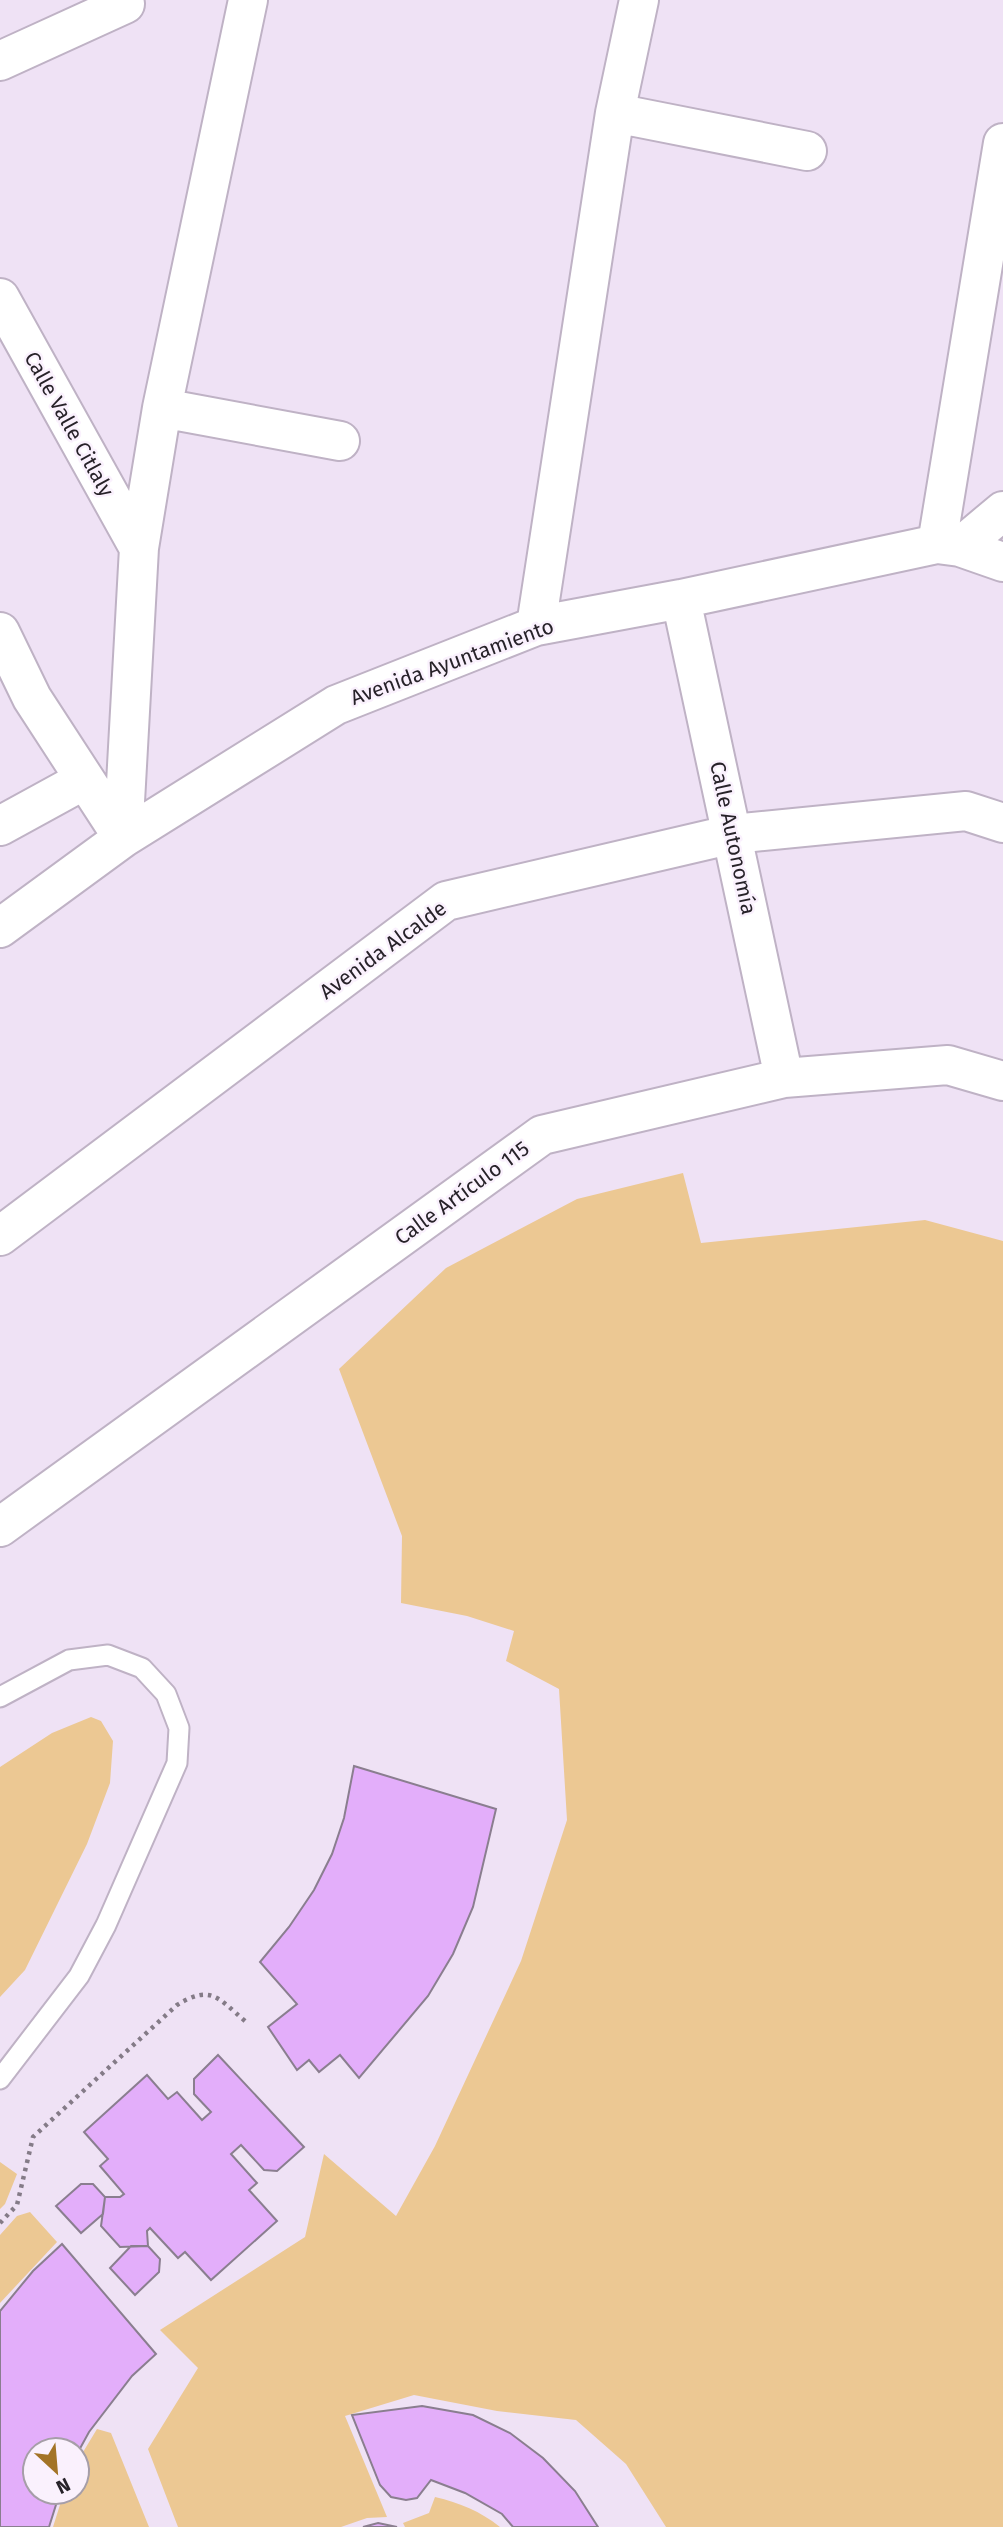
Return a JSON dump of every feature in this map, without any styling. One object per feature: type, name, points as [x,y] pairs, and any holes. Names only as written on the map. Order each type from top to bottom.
[{"type":"street","points":[[123,838],[139,548],[162,408],[248,0]]},
{"type":"street","points":[[536,626],[615,113],[639,0]]},
{"type":"street","points":[[0,61],[126,1]]},
{"type":"street","points":[[615,113],[807,151]]},
{"type":"street","points":[[948,546],[1003,143]]},
{"type":"street","name":"Calle Valle Citlaly","points":[[0,298],[139,548]]},
{"type":"street","points":[[162,408],[340,441]]},
{"type":"street","points":[[948,546],[1003,511]]},
{"type":"street","points":[[948,546],[1003,562]]},
{"type":"street","name":"Avenida Ayuntamiento","points":[[0,928],[123,838],[336,705],[536,626],[948,546]]},
{"type":"street","name":"Calle Autonomía","points":[[681,598],[784,1078]]},
{"type":"street","points":[[0,632],[32,698],[123,838]]},
{"type":"street","points":[[0,826],[84,779]]},
{"type":"street","name":"Avenida Alcalde","points":[[0,1236],[446,901],[733,834],[966,811],[1003,823]]},
{"type":"street","name":"Calle Artículo 115","points":[[0,1527],[542,1135],[784,1078],[948,1065],[1003,1081]]},
{"type":"lane","points":[[0,1697],[69,1660],[108,1656],[142,1668],[166,1694],[179,1728],[177,1763],[106,1925],[79,1976],[0,2079]]},
{"type":"path","points":[[0,2223],[17,2205],[33,2137],[177,2005],[195,1994],[216,1996],[245,2021]]},
{"type":"shaded area","points":[[683,1173],[701,1243],[925,1220],[1003,1241],[1003,2527],[666,2527],[626,2464],[576,2420],[497,2411],[414,2395],[345,2416],[387,2517],[367,2518],[341,2527],[178,2527],[148,2449],[198,2368],[160,2330],[305,2237],[324,2154],[396,2216],[435,2146],[521,1961],[567,1820],[559,1689],[506,1661],[514,1631],[467,1616],[401,1603],[402,1536],[339,1369],[446,1268],[577,1199]]},
{"type":"shaded area","points":[[91,1717],[101,1721],[113,1741],[110,1783],[87,1844],[25,1970],[0,1997],[0,1767],[52,1733]]},
{"type":"shaded area","points":[[0,2162],[17,2174],[5,2204],[0,2209]]},
{"type":"shaded area","points":[[30,2212],[57,2242],[0,2303],[0,2235],[17,2216]]},
{"type":"shaded area","points":[[97,2429],[111,2433],[149,2527],[53,2527],[60,2506],[91,2506],[91,2439]]},
{"type":"shaded area","points":[[435,2497],[469,2508],[500,2527],[405,2527],[403,2523],[429,2513]]},
{"type":"building","points":[[354,1766],[496,1809],[473,1907],[453,1954],[428,1996],[359,2078],[340,2055],[319,2072],[309,2060],[297,2070],[268,2027],[297,2004],[260,1962],[289,1927],[314,1890],[332,1854],[344,1818]]},
{"type":"building","points":[[218,2055],[304,2147],[277,2171],[264,2170],[241,2145],[231,2154],[257,2183],[249,2190],[277,2221],[211,2280],[185,2252],[178,2258],[150,2228],[147,2231],[148,2246],[120,2247],[101,2226],[105,2197],[120,2197],[124,2194],[100,2166],[108,2159],[84,2132],[147,2075],[168,2099],[177,2092],[202,2120],[211,2112],[194,2094],[194,2079]]},
{"type":"building","points":[[81,2184],[93,2184],[105,2197],[103,2214],[81,2233],[56,2206]]},
{"type":"building","points":[[62,2244],[156,2354],[132,2376],[87,2436],[21,2436],[21,2506],[56,2506],[49,2527],[0,2527],[0,2311],[33,2271]]},
{"type":"building","points":[[131,2246],[148,2246],[160,2259],[159,2272],[135,2295],[110,2268]]},
{"type":"building","points":[[422,2406],[473,2415],[510,2433],[543,2458],[575,2491],[598,2527],[513,2527],[502,2514],[465,2493],[431,2480],[417,2498],[406,2500],[391,2497],[380,2485],[352,2415]]},
{"type":"building","points":[[378,2523],[397,2527],[363,2527]]}]
